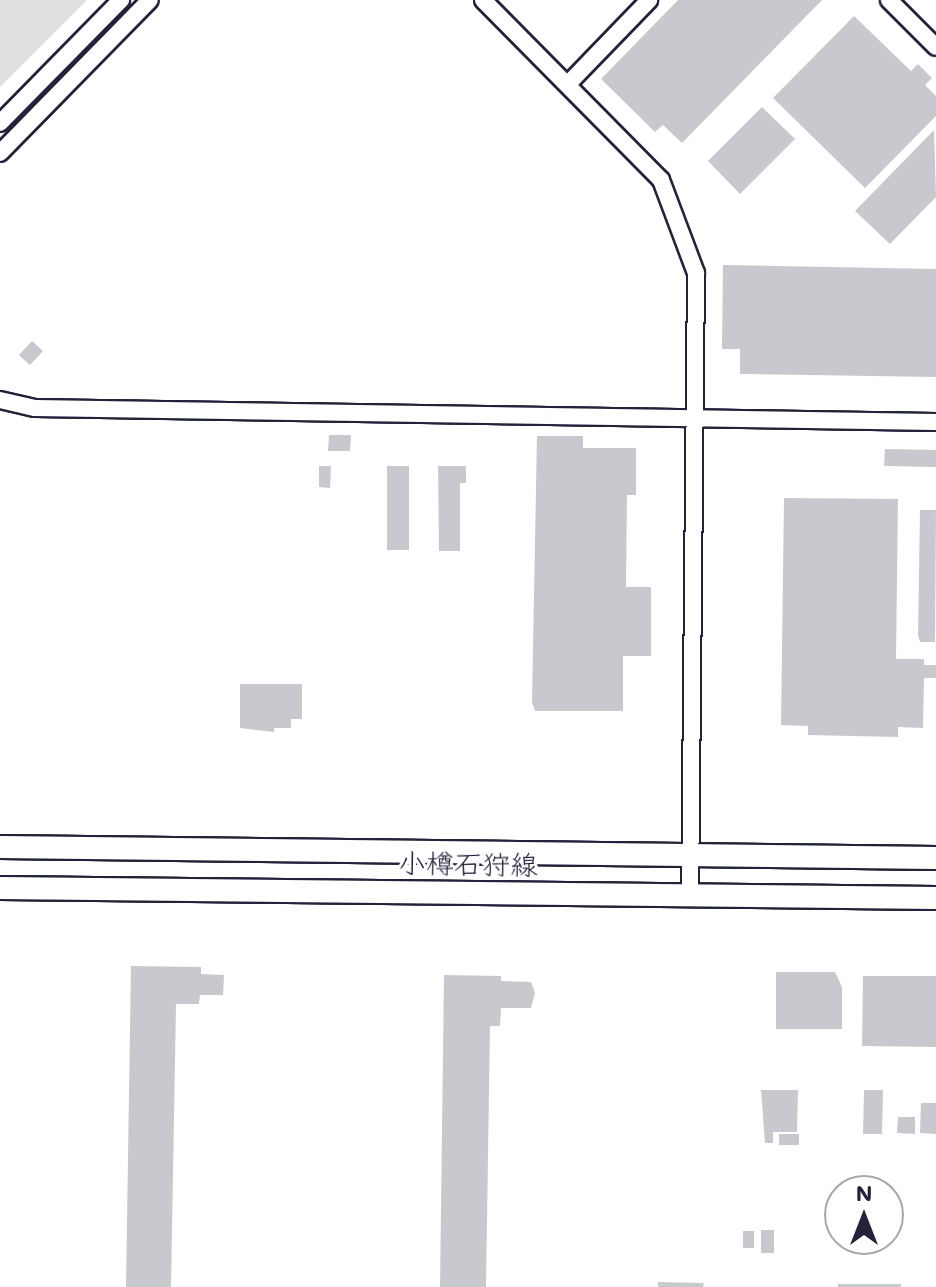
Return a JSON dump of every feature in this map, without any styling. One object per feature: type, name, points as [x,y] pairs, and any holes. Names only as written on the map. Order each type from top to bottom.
[{"type":"main road","name":"小樽石狩線","points":[[0,847],[936,858]]},
{"type":"main road","name":"小樽石狩線","points":[[0,888],[936,898]]},
{"type":"street","points":[[0,123],[121,0]]},
{"type":"street","points":[[0,153],[150,0]]},
{"type":"street","points":[[483,0],[661,180],[685,232],[699,305],[690,895]]},
{"type":"street","points":[[568,84],[649,0]]},
{"type":"street","points":[[889,0],[936,47]]},
{"type":"street","points":[[0,400],[35,408],[936,422]]},
{"type":"shaded area","points":[[0,0],[87,0],[0,87]]},
{"type":"building","points":[[678,0],[822,0],[682,143],[663,125],[655,132],[601,79]]},
{"type":"building","points":[[854,16],[911,71],[918,64],[932,78],[925,85],[936,96],[936,116],[865,188],[773,98]]},
{"type":"building","points":[[762,107],[795,139],[740,194],[708,161]]},
{"type":"building","points":[[934,130],[936,197],[890,244],[855,211]]},
{"type":"building","points":[[723,265],[936,269],[936,377],[740,374],[740,349],[722,349]]},
{"type":"building","points":[[32,341],[43,351],[30,365],[19,355]]},
{"type":"building","points":[[329,435],[351,435],[350,451],[328,451]]},
{"type":"building","points":[[537,436],[583,436],[583,448],[636,448],[636,495],[627,495],[626,587],[651,587],[651,656],[623,656],[623,711],[535,711],[532,702]]},
{"type":"building","points":[[885,449],[936,450],[936,467],[884,466]]},
{"type":"building","points":[[319,466],[331,466],[330,488],[319,487]]},
{"type":"building","points":[[387,466],[409,466],[409,550],[387,550]]},
{"type":"building","points":[[438,466],[466,466],[466,483],[460,483],[460,551],[439,551]]},
{"type":"building","points":[[784,498],[898,499],[896,659],[924,659],[924,665],[936,665],[936,678],[924,678],[923,728],[898,727],[898,737],[808,735],[808,726],[781,725]]},
{"type":"building","points":[[920,510],[936,510],[935,642],[920,642],[918,635]]},
{"type":"building","points":[[240,684],[302,684],[302,719],[291,719],[291,728],[274,728],[274,732],[240,728]]},
{"type":"building","points":[[131,966],[201,967],[201,974],[224,975],[223,995],[200,995],[199,1004],[176,1004],[171,1287],[126,1287]]},
{"type":"building","points":[[776,972],[835,972],[842,987],[842,1029],[776,1029]]},
{"type":"building","points":[[444,975],[501,976],[501,981],[531,982],[535,993],[531,1008],[501,1008],[500,1026],[490,1026],[486,1287],[440,1287]]},
{"type":"building","points":[[863,976],[936,976],[936,1047],[862,1046]]},
{"type":"building","points":[[761,1090],[798,1090],[797,1132],[773,1132],[773,1143],[765,1143]]},
{"type":"building","points":[[864,1090],[883,1090],[882,1134],[863,1134]]},
{"type":"building","points":[[921,1103],[936,1103],[936,1134],[920,1133]]},
{"type":"building","points":[[898,1117],[915,1117],[915,1134],[897,1133]]},
{"type":"building","points":[[779,1134],[799,1134],[799,1145],[779,1145]]},
{"type":"building","points":[[761,1230],[774,1230],[774,1253],[761,1253]]},
{"type":"building","points":[[743,1231],[754,1231],[754,1248],[743,1248]]},
{"type":"building","points":[[658,1282],[704,1283],[703,1287],[658,1287]]},
{"type":"building","points":[[838,1284],[901,1284],[901,1287],[838,1287]]}]
